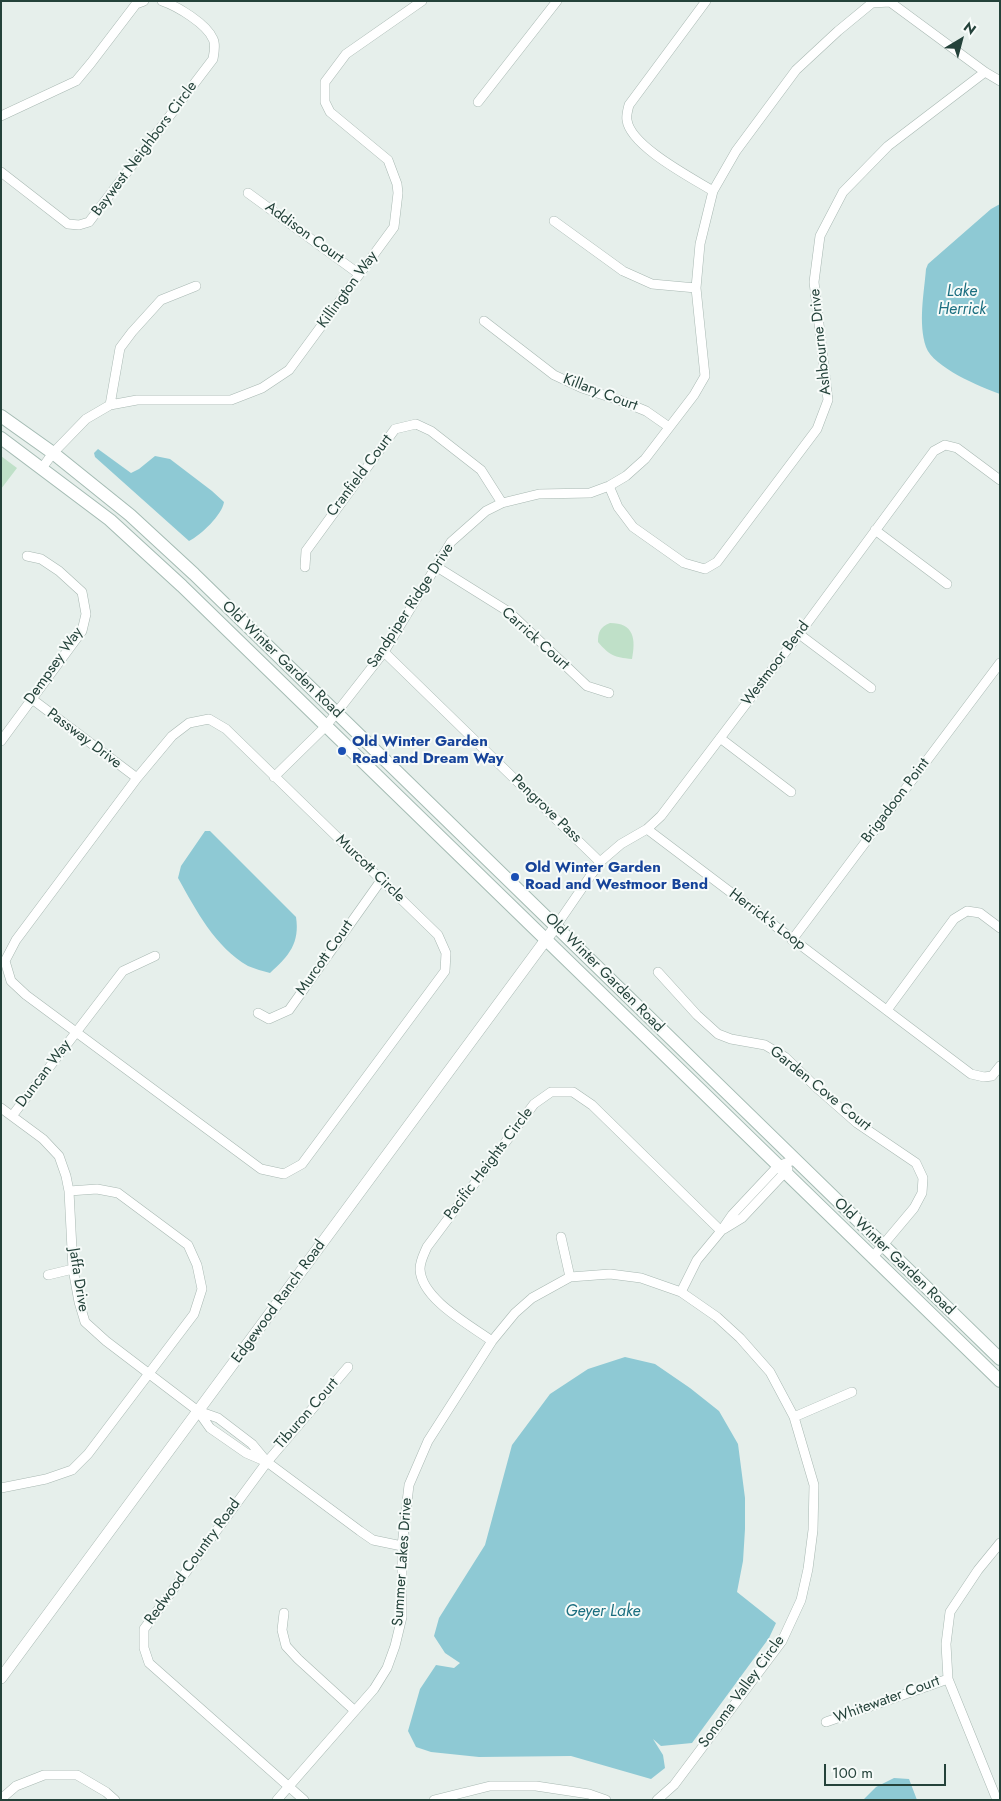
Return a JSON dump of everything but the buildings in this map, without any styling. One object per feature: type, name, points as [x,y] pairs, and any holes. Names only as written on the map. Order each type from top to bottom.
[{"type":"main road","name":"Old Winter Garden Road","points":[[1,416],[53,453],[130,515],[194,574],[1000,1359]]},
{"type":"main road","name":"Old Winter Garden Road","points":[[1,438],[110,520],[182,586],[1000,1381]]},
{"type":"street","points":[[1,116],[76,81],[136,4],[144,1]]},
{"type":"street","name":"Baywest Neighbors Circle","points":[[1,172],[68,224],[79,225],[89,222],[213,59],[214,41],[206,28],[172,5],[162,1]]},
{"type":"street","name":"Killington Way","points":[[42,468],[53,453],[86,419],[110,405],[137,400],[230,400],[262,388],[289,370],[394,227],[398,205],[397,184],[388,160],[330,112],[325,102],[325,82],[346,54],[422,1]]},
{"type":"street","points":[[478,102],[556,1]]},
{"type":"street","points":[[706,1],[629,105],[626,121],[637,140],[663,161],[713,191]]},
{"type":"street","name":"Sandpiper Ridge Drive","points":[[274,777],[326,726],[384,652],[451,542],[465,528],[486,511],[502,502],[539,494],[590,493],[609,486],[626,476],[645,459],[669,428],[705,376],[696,288],[700,244],[713,191],[736,151],[796,70],[872,3],[890,2],[984,72],[1000,81]]},
{"type":"street","name":"Ashbourne Drive","points":[[609,486],[618,507],[633,527],[684,563],[705,569],[716,562],[816,429],[828,400],[814,282],[820,236],[843,192],[888,146],[984,72]]},
{"type":"street","name":"Addison Court","points":[[248,193],[359,274]]},
{"type":"street","points":[[554,221],[624,271],[652,284],[696,288]]},
{"type":"street","points":[[110,405],[120,348],[161,300],[196,286]]},
{"type":"street","name":"Killary Court","points":[[484,321],[554,375],[582,388],[646,411],[669,428]]},
{"type":"street","name":"Cranfield Court","points":[[305,567],[306,550],[395,429],[416,424],[431,431],[481,470],[502,502]]},
{"type":"street","name":"Westmoor Bend","points":[[556,926],[600,862],[621,844],[647,829],[661,816],[799,634],[934,451],[944,445],[957,448],[1000,480]]},
{"type":"street","points":[[875,530],[947,584]]},
{"type":"street","name":"Dempsey Way","points":[[1,741],[82,631],[86,614],[82,592],[59,571],[40,559],[27,556]]},
{"type":"street","name":"Carrick Court","points":[[437,566],[509,612],[587,686],[609,693]]},
{"type":"street","points":[[799,634],[871,688]]},
{"type":"street","name":"Pengrove Pass","points":[[384,652],[600,862]]},
{"type":"street","name":"Brigadoon Point","points":[[792,940],[1000,663]]},
{"type":"street","name":"Passway Drive","points":[[32,699],[137,778]]},
{"type":"street","name":"Murcott Circle","points":[[209,719],[226,730],[438,935],[446,953],[445,971],[302,1164],[284,1174],[262,1169],[26,995],[11,981],[5,961],[16,940],[137,778],[172,736],[189,723],[209,719]]},
{"type":"street","points":[[720,738],[791,792]]},
{"type":"street","name":"Herrick's Loop","points":[[647,829],[971,1074],[984,1077],[992,1076],[1000,1066]]},
{"type":"street","name":"Murcott Court","points":[[258,1013],[269,1019],[288,1010],[382,880]]},
{"type":"street","points":[[887,1010],[954,919],[966,911],[980,913],[1000,928]]},
{"type":"street","name":"Edgewood Ranch Road","points":[[1,1678],[556,926]]},
{"type":"street","name":"Duncan Way","points":[[12,1116],[123,971],[155,956]]},
{"type":"street","name":"Garden Cove Court","points":[[658,972],[697,1015],[718,1034],[731,1039],[765,1045],[785,1057],[857,1122],[916,1162],[922,1178],[922,1193],[914,1208],[872,1258]]},
{"type":"street","name":"Pacific Heights Circle","points":[[492,1341],[433,1298],[423,1284],[420,1270],[421,1261],[427,1247],[534,1104],[551,1092],[573,1092],[592,1105],[722,1231]]},
{"type":"street","name":"Jaffa Drive","points":[[1,1108],[43,1139],[58,1156],[66,1176],[69,1191],[73,1269],[85,1322],[106,1341],[198,1411],[210,1428],[246,1453],[267,1462],[373,1540],[402,1546]]},
{"type":"street","points":[[681,1292],[696,1260],[722,1231],[742,1218],[782,1169],[794,1160]]},
{"type":"street","points":[[1,1488],[46,1480],[72,1470],[88,1454],[194,1314],[202,1289],[197,1265],[188,1245],[118,1193],[97,1188],[69,1191]]},
{"type":"street","points":[[561,1237],[570,1277]]},
{"type":"street","points":[[48,1275],[73,1269]]},
{"type":"street","name":"Summer Lakes Drive","points":[[277,1800],[374,1689],[382,1675],[395,1646],[402,1617],[402,1546],[409,1485],[428,1442],[492,1341],[515,1313],[532,1298],[570,1277],[610,1274],[641,1278],[681,1292]]},
{"type":"street","name":"Sonoma Valley Circle","points":[[657,1800],[674,1785],[782,1641],[801,1600],[808,1569],[813,1530],[814,1485],[794,1417],[770,1372],[740,1338],[717,1317],[681,1292]]},
{"type":"street","name":"Tiburon Court","points":[[267,1462],[348,1367]]},
{"type":"street","points":[[794,1417],[852,1392]]},
{"type":"street","name":"Redwood Country Road","points":[[267,1462],[144,1629],[144,1648],[149,1663],[289,1787]]},
{"type":"street","points":[[997,1800],[948,1678],[946,1644],[950,1612],[978,1570],[1000,1543]]},
{"type":"street","points":[[284,1613],[282,1630],[286,1646],[355,1711]]},
{"type":"street","name":"Whitewater Court","points":[[826,1722],[948,1678]]},
{"type":"street","points":[[1,1799],[16,1786],[44,1775],[77,1775],[106,1792],[115,1800]]},
{"type":"street","points":[[434,1800],[490,1786],[536,1786],[589,1794],[606,1800]]},
{"type":"street","points":[[289,1787],[304,1800]]},
{"type":"green space","points":[[1,456],[17,468],[1,489]]},
{"type":"green space","points":[[610,623],[629,629],[634,645],[632,659],[613,655],[598,642],[600,630]]},
{"type":"water","name":"Lake Herrick","points":[[1000,204],[1000,394],[981,387],[947,369],[938,362],[926,347],[922,318],[928,264],[991,209]]},
{"type":"water","points":[[98,449],[131,473],[155,456],[170,459],[224,502],[222,507],[210,524],[189,541],[95,457],[94,453]]},
{"type":"water","points":[[205,831],[210,831],[296,917],[295,942],[288,955],[270,973],[248,966],[226,949],[207,927],[178,878],[181,866]]},
{"type":"water","name":"Geyer Lake","points":[[625,1357],[655,1364],[690,1388],[719,1411],[738,1444],[745,1498],[745,1529],[743,1561],[737,1592],[776,1623],[769,1638],[692,1743],[661,1746],[653,1739],[663,1755],[665,1768],[651,1779],[571,1756],[479,1757],[431,1752],[416,1747],[408,1731],[420,1689],[436,1665],[454,1668],[460,1663],[445,1653],[434,1636],[439,1618],[485,1545],[512,1445],[550,1394],[588,1369]]},
{"type":"water","points":[[894,1778],[909,1779],[917,1800],[863,1800],[876,1787]]},
{"type":"place","name":"Old Winter Garden Road and Dream Way","points":[[342,751]]},
{"type":"place","name":"Old Winter Garden Road and Westmoor Bend","points":[[515,877]]}]
